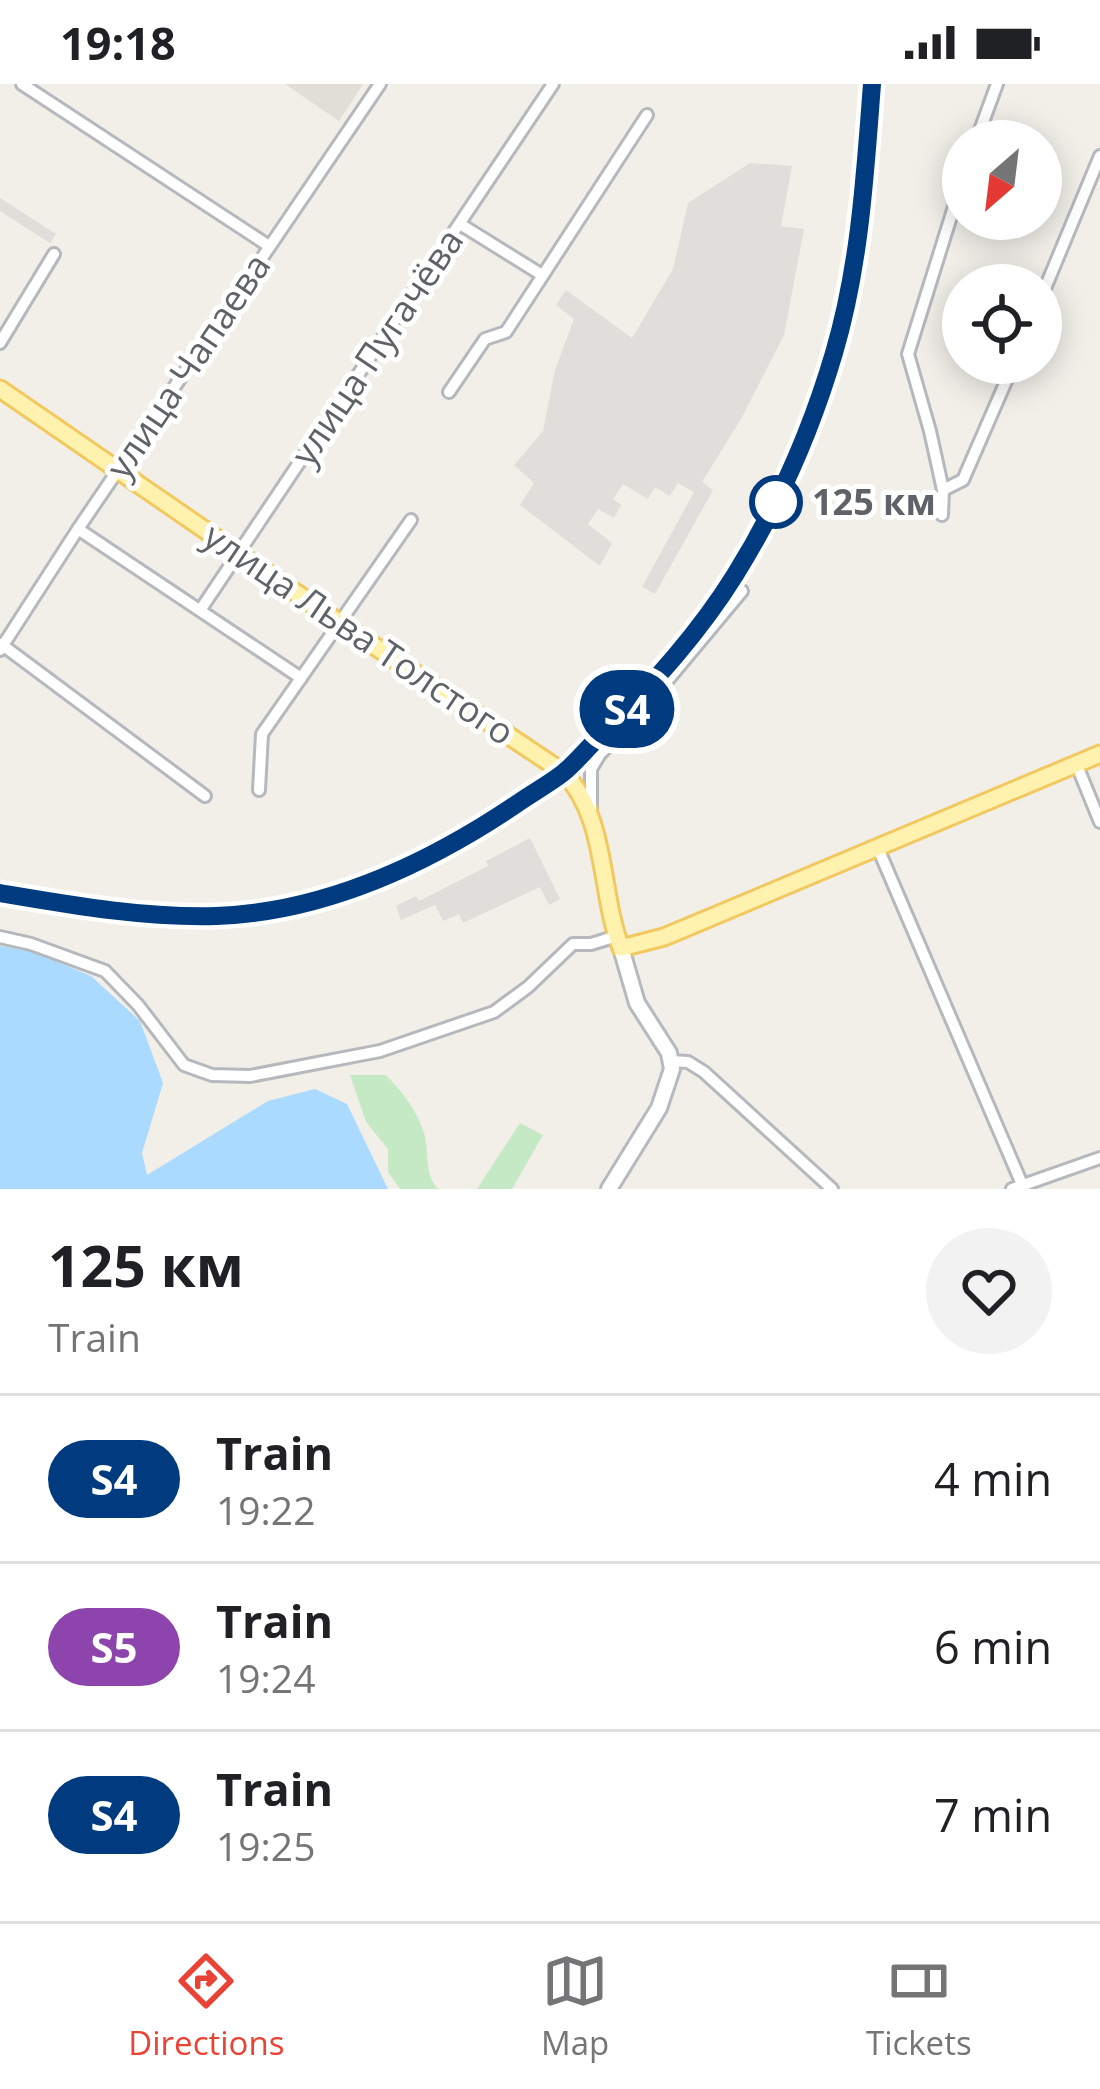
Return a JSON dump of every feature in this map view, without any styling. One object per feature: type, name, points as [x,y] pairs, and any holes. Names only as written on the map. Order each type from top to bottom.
[{"type":"main road","name":"улица Льва Толстого","points":[[0,388],[563,772],[579,788],[591,815],[619,942]]},
{"type":"main road","points":[[609,1189],[659,1108],[672,1070],[669,1053],[637,1003],[619,942],[664,937],[1100,754]]},
{"type":"street","points":[[22,84],[269,246]]},
{"type":"street","name":"улица Чапаева","points":[[1,647],[380,84]]},
{"type":"street","name":"улица Пугачёва","points":[[202,610],[554,84]]},
{"type":"street","points":[[984,120],[997,84]]},
{"type":"street","points":[[449,392],[485,339],[506,332],[647,115]]},
{"type":"street","points":[[1055,264],[1100,156]]},
{"type":"street","points":[[460,224],[542,275]]},
{"type":"street","points":[[942,515],[943,490],[908,354],[944,240]]},
{"type":"street","points":[[0,343],[55,254]]},
{"type":"street","points":[[943,490],[963,480],[1005,384]]},
{"type":"street","points":[[259,790],[262,734],[411,520]]},
{"type":"street","points":[[78,529],[301,678]]},
{"type":"street","points":[[591,815],[591,769],[600,754],[742,591]]},
{"type":"street","points":[[1,647],[205,796]]},
{"type":"street","points":[[1076,763],[1100,822]]},
{"type":"street","points":[[877,846],[1020,1187],[1100,1158]]},
{"type":"street","points":[[0,937],[106,971],[184,1065],[212,1075],[250,1076],[380,1051],[494,1012],[573,944],[619,942]]},
{"type":"street","points":[[671,1061],[688,1062],[704,1072],[832,1189]]},
{"type":"shaded area","points":[[285,84],[363,84],[339,121]]},
{"type":"shaded area","points":[[750,163],[792,166],[781,226],[804,229],[784,335],[702,482],[713,490],[655,594],[642,587],[694,492],[678,483],[670,496],[655,487],[648,499],[623,484],[613,499],[621,505],[614,518],[598,509],[588,524],[612,543],[600,566],[520,505],[534,483],[514,465],[543,431],[555,370],[574,319],[556,305],[566,290],[632,338],[673,269],[688,203]]},
{"type":"shaded area","points":[[0,198],[56,234],[50,243],[0,211]]},
{"type":"shaded area","points":[[530,838],[560,899],[549,905],[540,887],[463,923],[459,914],[443,921],[435,905],[401,920],[396,906],[416,896],[419,901],[488,866],[486,861]]},
{"type":"green space","points":[[350,1075],[386,1075],[403,1095],[424,1133],[429,1169],[438,1189],[400,1189],[388,1172],[388,1149],[366,1122]]},
{"type":"green space","points":[[520,1123],[543,1135],[512,1189],[477,1189]]},
{"type":"water","points":[[0,946],[34,952],[91,976],[140,1021],[163,1083],[142,1153],[147,1175],[268,1101],[315,1089],[347,1104],[388,1189],[0,1189]]},
{"type":"railway","points":[[0,893],[108,910],[189,916],[262,912],[308,902],[354,889],[444,850],[526,800],[583,755],[668,662],[721,592],[767,517],[805,438],[832,358],[850,280],[872,84]]},
{"type":"train","name":"S4","points":[[0,893],[101,910],[217,916],[291,906],[365,886],[437,854],[563,772],[672,659],[733,578],[802,447],[848,300],[863,202],[872,84]]},
{"type":"place","name":"125 км","points":[[776,502]]}]
